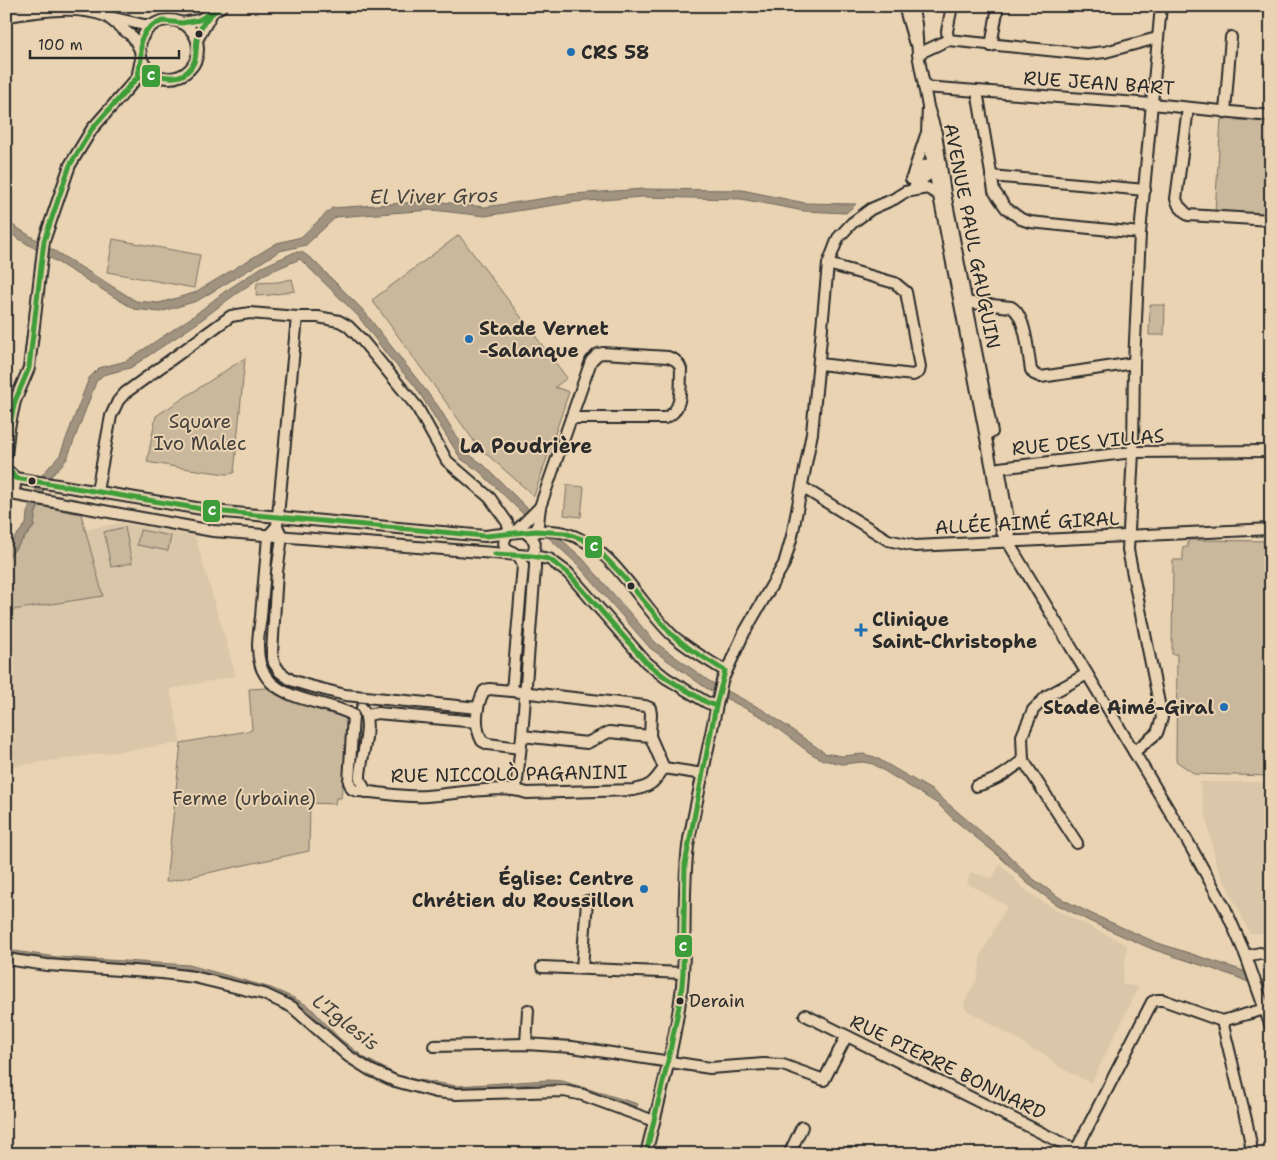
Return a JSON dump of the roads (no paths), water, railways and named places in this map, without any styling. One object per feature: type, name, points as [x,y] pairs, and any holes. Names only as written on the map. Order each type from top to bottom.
[{"type":"street","points":[[182,23],[199,20],[222,6]]},
{"type":"street","points":[[904,6],[918,54],[928,107]]},
{"type":"street","points":[[912,6],[916,24],[918,54]]},
{"type":"street","points":[[948,40],[947,31],[952,6]]},
{"type":"street","points":[[991,46],[998,6]]},
{"type":"street","points":[[1134,752],[1158,733],[1162,718],[1128,550],[1140,233],[1161,6]]},
{"type":"street","points":[[6,16],[60,10],[96,12],[144,25],[154,25]]},
{"type":"street","points":[[197,40],[212,13]]},
{"type":"street","points":[[6,455],[15,401],[29,368],[44,241],[70,164],[92,129],[137,78],[141,54],[141,40],[146,31],[163,21],[172,20],[182,23],[193,33],[197,40],[197,59],[185,74],[172,78],[162,78],[153,74],[146,68],[141,54],[133,37],[106,16]]},
{"type":"street","points":[[1225,112],[1231,37]]},
{"type":"street","points":[[918,54],[948,40],[991,46],[1087,54],[1105,52],[1157,38]]},
{"type":"street","points":[[137,78],[153,74]]},
{"type":"street","name":"RUE JEAN BART","points":[[924,87],[1152,104],[1271,116]]},
{"type":"street","points":[[977,91],[994,191],[1006,208],[1021,219],[1030,222],[1140,233]]},
{"type":"street","name":"AVENUE PAUL GAUGUIN","points":[[928,107],[927,134],[936,166],[954,277],[992,469],[1002,532],[1188,842],[1224,908],[1246,956],[1271,1027]]},
{"type":"street","name":"AVENUE PAUL GAUGUIN","points":[[928,107],[936,133],[936,166],[941,194],[999,468],[1010,531],[1009,541]]},
{"type":"street","points":[[1188,108],[1176,199],[1179,206],[1188,214],[1271,220]]},
{"type":"street","points":[[909,191],[911,179],[927,134]]},
{"type":"street","points":[[911,179],[922,167],[936,166]]},
{"type":"street","points":[[646,1154],[681,996],[685,864],[716,706],[723,676],[744,633],[784,564],[792,536],[812,433],[828,264],[838,238],[852,223],[871,209],[909,191],[936,166]]},
{"type":"street","points":[[992,176],[1145,190]]},
{"type":"street","points":[[909,191],[927,188],[941,194]]},
{"type":"street","points":[[820,364],[913,375],[919,372],[920,367],[906,292],[895,284],[828,264]]},
{"type":"street","name":"AVENUE PAUL GAUGUIN","points":[[954,277],[957,280],[965,302],[962,321]]},
{"type":"street","points":[[965,302],[1017,310],[1022,321],[1031,370],[1034,374],[1041,377],[1134,363]]},
{"type":"street","points":[[96,491],[111,416],[118,401],[125,392],[231,316],[250,313],[318,317],[339,321],[348,326],[362,340],[417,406],[447,461],[490,498],[515,532],[534,538],[536,545],[532,556]]},
{"type":"street","points":[[297,317],[277,522],[282,537],[277,572],[272,638],[274,663],[280,672],[291,680],[358,697],[478,708]]},
{"type":"street","points":[[537,532],[540,507],[591,361],[598,354],[603,353],[668,357],[674,359],[682,369],[679,405],[671,415],[665,418],[572,418]]},
{"type":"street","name":"RUE DES VILLAS","points":[[999,468],[1132,452],[1271,451]]},
{"type":"street","points":[[6,470],[20,478],[277,522],[485,536],[515,532],[563,532],[582,539],[598,550],[614,565],[649,610],[673,636],[723,676]]},
{"type":"street","points":[[9,495],[20,478]]},
{"type":"street","name":"ALLÉE AIMÉ GIRAL","points":[[802,487],[888,540],[915,546],[1271,529]]},
{"type":"street","points":[[9,495],[213,531],[532,556],[549,559],[568,573],[646,662],[666,678],[716,706]]},
{"type":"street","points":[[512,691],[523,566],[516,555],[507,550],[504,541],[540,507]]},
{"type":"street","points":[[277,522],[268,536],[258,652],[260,663],[266,676],[276,687],[323,706],[342,709],[353,715],[378,713],[477,722]]},
{"type":"street","points":[[516,790],[526,693],[536,561],[532,556]]},
{"type":"street","points":[[1077,843],[1023,760],[1022,736],[1033,710],[1047,696],[1087,674]]},
{"type":"street","points":[[520,748],[488,744],[482,741],[477,722],[479,700],[484,691],[489,689],[512,691],[645,706],[650,708],[650,736],[664,768],[703,774]]},
{"type":"street","points":[[358,697],[364,713],[366,737],[360,779],[366,792]]},
{"type":"street","points":[[353,715],[349,782],[352,789],[366,792]]},
{"type":"street","points":[[522,736],[587,743],[609,732],[650,736]]},
{"type":"street","points":[[976,786],[991,782],[1002,776],[1023,760]]},
{"type":"street","name":"RUE NICCOLÒ PAGANINI","points":[[366,792],[424,796],[516,790],[527,793],[634,790],[646,787],[654,782],[664,768]]},
{"type":"street","points":[[582,968],[587,901]]},
{"type":"street","points":[[1246,956],[1260,953],[1271,957]]},
{"type":"street","points":[[6,959],[47,965],[186,976],[264,994],[292,1006],[348,1056],[370,1070],[395,1081],[436,1092],[456,1094],[564,1092],[582,1095],[654,1121]]},
{"type":"street","points":[[542,967],[683,973]]},
{"type":"street","name":"RUE PIERRE BONNARD","points":[[804,1015],[1076,1150],[1152,1002],[1162,1000],[1222,1021]]},
{"type":"street","points":[[1251,1154],[1247,1124],[1222,1021],[1265,1009]]},
{"type":"street","points":[[526,1044],[528,1010]]},
{"type":"street","points":[[434,1046],[526,1044],[572,1047],[710,1068],[764,1064],[783,1065],[824,1080],[846,1036]]},
{"type":"street","points":[[789,1154],[802,1127]]},
{"type":"place","name":"CRS 58","points":[[571,52]]},
{"type":"place","name":"Stade Vernet -Salanque","points":[[469,339]]},
{"type":"place","name":"Clinique Saint-Christophe","points":[[861,630]]},
{"type":"place","name":"Stade Aimé-Giral","points":[[1224,707]]},
{"type":"place","name":"Église: Centre Chrétien du Roussillon","points":[[644,889]]},
{"type":"place","name":"Derain","points":[[680,1001]]},
{"type":"district","name":"La Poudrière","points":[[526,446]]},
{"type":"water label","name":"El Viver Gros","points":[[434,196]]},
{"type":"water label","name":"L'Iglesis","points":[[346,1022]]},
{"type":"park label","name":"Square Ivo Malec","points":[[200,432]]},
{"type":"park label","name":"Ferme (urbaine)","points":[[244,798]]}]
